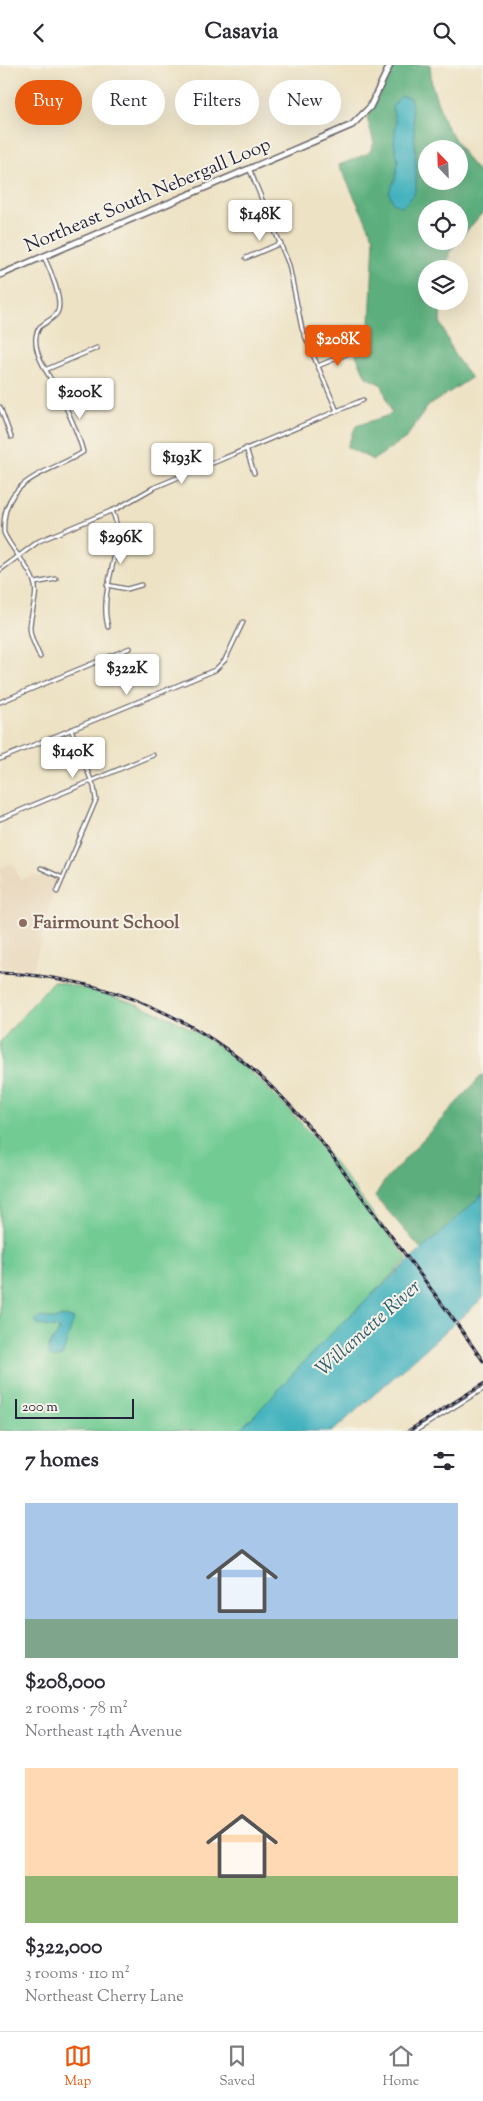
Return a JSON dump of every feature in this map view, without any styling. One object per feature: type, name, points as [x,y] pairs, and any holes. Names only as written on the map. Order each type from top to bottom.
[{"type":"street","name":"Northeast South Nebergall Loop","points":[[0,275],[249,168],[334,134],[356,122],[370,107],[390,65]]},
{"type":"street","points":[[249,168],[290,269],[302,329],[337,411]]},
{"type":"street","points":[[246,258],[280,243]]},
{"type":"street","points":[[21,479],[83,452],[59,395],[45,370],[37,346],[35,335],[42,325],[55,316],[60,303],[44,257]]},
{"type":"street","points":[[45,370],[97,348]]},
{"type":"street","points":[[318,366],[352,352]]},
{"type":"street","points":[[0,570],[39,541],[112,511],[153,488],[363,400]]},
{"type":"street","points":[[0,407],[12,437]]},
{"type":"street","points":[[246,449],[254,473]]},
{"type":"street","points":[[108,627],[104,601],[118,534],[117,522],[112,511]]},
{"type":"street","points":[[0,513],[3,530],[35,583],[30,630],[40,657]]},
{"type":"street","points":[[35,583],[56,579]]},
{"type":"street","points":[[107,585],[127,589],[141,585]]},
{"type":"street","points":[[0,759],[215,670],[225,660],[243,622]]},
{"type":"street","points":[[0,702],[130,648]]},
{"type":"street","points":[[57,892],[95,803],[96,792],[71,729]]},
{"type":"street","points":[[0,819],[153,755]]},
{"type":"street","points":[[41,868],[63,878]]},
{"type":"street","points":[[415,1431],[483,1389]]},
{"type":"shaded area","name":"Fairmount School","points":[[13,863],[20,880],[34,875],[57,879],[33,970],[0,967],[0,868]]},
{"type":"green space","points":[[393,65],[430,65],[432,86],[445,124],[455,140],[418,140],[418,190],[468,190],[468,160],[483,178],[483,212],[468,230],[468,200],[418,200],[418,250],[451,250],[448,260],[418,260],[418,310],[441,310],[440,321],[453,353],[471,378],[428,406],[406,438],[373,460],[347,447],[356,426],[392,414],[382,385],[366,377],[349,340],[370,324],[374,238],[339,165],[369,153],[374,143],[367,118]]},
{"type":"green space","points":[[53,981],[117,997],[154,1011],[194,1031],[231,1056],[265,1085],[326,1152],[408,1259],[321,1344],[265,1406],[238,1431],[0,1431],[0,1042]]},
{"type":"green space","points":[[483,1074],[483,1194],[422,1250],[375,1196],[383,1183]]},
{"type":"water","points":[[401,96],[410,98],[414,130],[416,175],[415,192],[402,207],[393,203],[389,192],[395,179],[398,162],[394,142],[396,123],[392,107]]},
{"type":"water","name":"Willamette River","points":[[483,1194],[483,1298],[333,1431],[238,1431],[341,1324]]},
{"type":"water","points":[[65,1316],[74,1319],[62,1356],[52,1358],[49,1356],[48,1348],[59,1330],[58,1328],[38,1325],[35,1320],[41,1317],[55,1319]]},
{"type":"railway","points":[[0,973],[39,976],[78,983],[116,993],[188,1024],[221,1045],[252,1069],[294,1109],[318,1138],[443,1304],[483,1361]]},
{"type":"railway","points":[[408,1431],[483,1384]]},
{"type":"place","name":"Fairmount School","points":[[23,923]]}]
